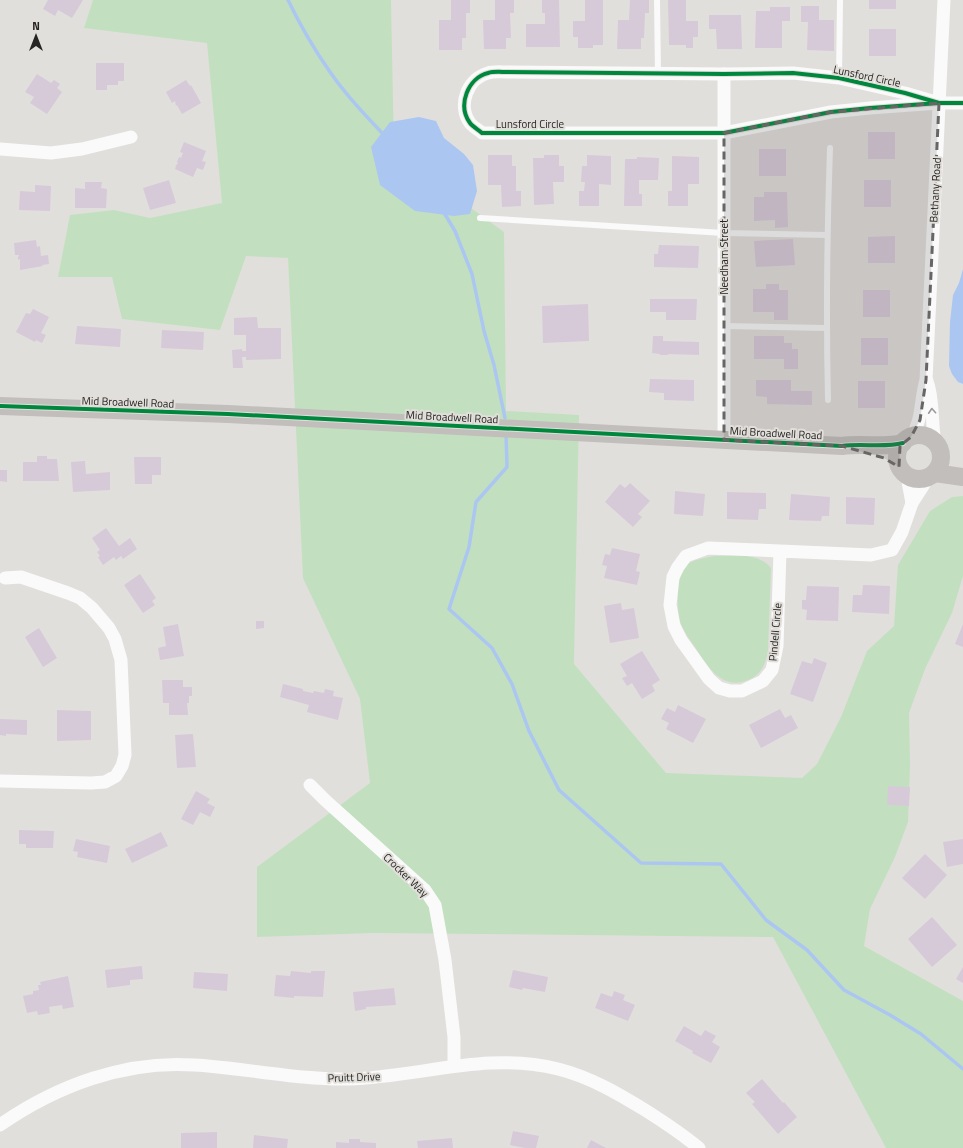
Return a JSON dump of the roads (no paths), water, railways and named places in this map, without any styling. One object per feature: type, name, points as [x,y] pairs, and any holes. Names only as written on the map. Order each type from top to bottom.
[{"type":"street","name":"Bethany Road","points":[[907,440],[916,430],[920,420],[921,399],[926,380],[944,0]]},
{"type":"street","name":"Lunsford Circle","points":[[488,73],[793,73],[839,78],[905,93],[939,103],[831,112],[724,133],[482,133],[470,123],[465,109],[465,94],[477,78],[488,73]]},
{"type":"street","name":"Needham Street","points":[[724,74],[724,440]]},
{"type":"street","points":[[939,103],[963,103]]},
{"type":"street","points":[[0,149],[51,154],[82,149],[131,137]]},
{"type":"street","name":"Bethany Road","points":[[926,380],[930,390],[932,427],[938,448]]},
{"type":"street","name":"Mid Broadwell Road","points":[[0,406],[228,414],[842,446],[857,444],[885,446],[907,440]]},
{"type":"street","points":[[963,469],[925,436],[918,435],[907,440],[897,453],[897,460],[903,472],[917,480],[932,475],[963,477]]},
{"type":"street","name":"Mid Broadwell Road","points":[[842,446],[894,462],[903,472]]},
{"type":"street","points":[[932,475],[940,465],[938,448]]},
{"type":"street","name":"Pindell Circle","points":[[903,472],[912,503]]},
{"type":"street","name":"Pindell Circle","points":[[780,551],[776,646],[772,670],[762,681],[742,691],[730,691],[719,688],[709,680],[680,640],[674,626],[670,605],[673,577],[686,556],[708,548],[780,551],[871,555],[892,550],[902,532],[912,503],[932,475]]},
{"type":"street","points":[[0,781],[105,782],[120,772],[125,755],[121,660],[114,639],[108,628],[92,608],[80,598],[21,577],[5,578]]},
{"type":"street","name":"Crocker Way","points":[[310,785],[425,890],[435,904],[445,960],[454,1036],[454,1066]]},
{"type":"street","name":"Pruitt Drive","points":[[0,1125],[41,1100],[84,1081],[125,1070],[154,1066],[193,1065],[307,1077],[348,1079],[391,1076],[490,1062],[522,1063],[558,1069],[582,1077],[618,1093],[680,1133],[699,1148]]},
{"type":"lane","points":[[657,0],[658,74]]},
{"type":"lane","points":[[839,78],[840,0]]},
{"type":"lane","points":[[828,400],[826,328],[830,148]]},
{"type":"lane","points":[[480,218],[724,234],[827,235]]},
{"type":"lane","points":[[724,326],[826,328]]},
{"type":"water","points":[[419,117],[436,121],[444,138],[464,154],[473,165],[477,191],[470,214],[454,216],[415,211],[380,185],[371,147],[390,122]]},
{"type":"water","points":[[963,269],[963,384],[958,382],[952,374],[949,366],[950,322],[953,295],[959,283]]},
{"type":"waterway","points":[[288,0],[297,19],[318,55],[330,72],[349,97],[384,135]]},
{"type":"waterway","points":[[443,211],[455,231],[472,274],[505,418]]},
{"type":"waterway","points":[[506,434],[507,467],[476,502],[469,547],[449,609],[492,648],[512,684],[529,731],[559,790],[641,863],[721,864],[766,920],[807,950],[844,990],[921,1034],[963,1069]]}]
